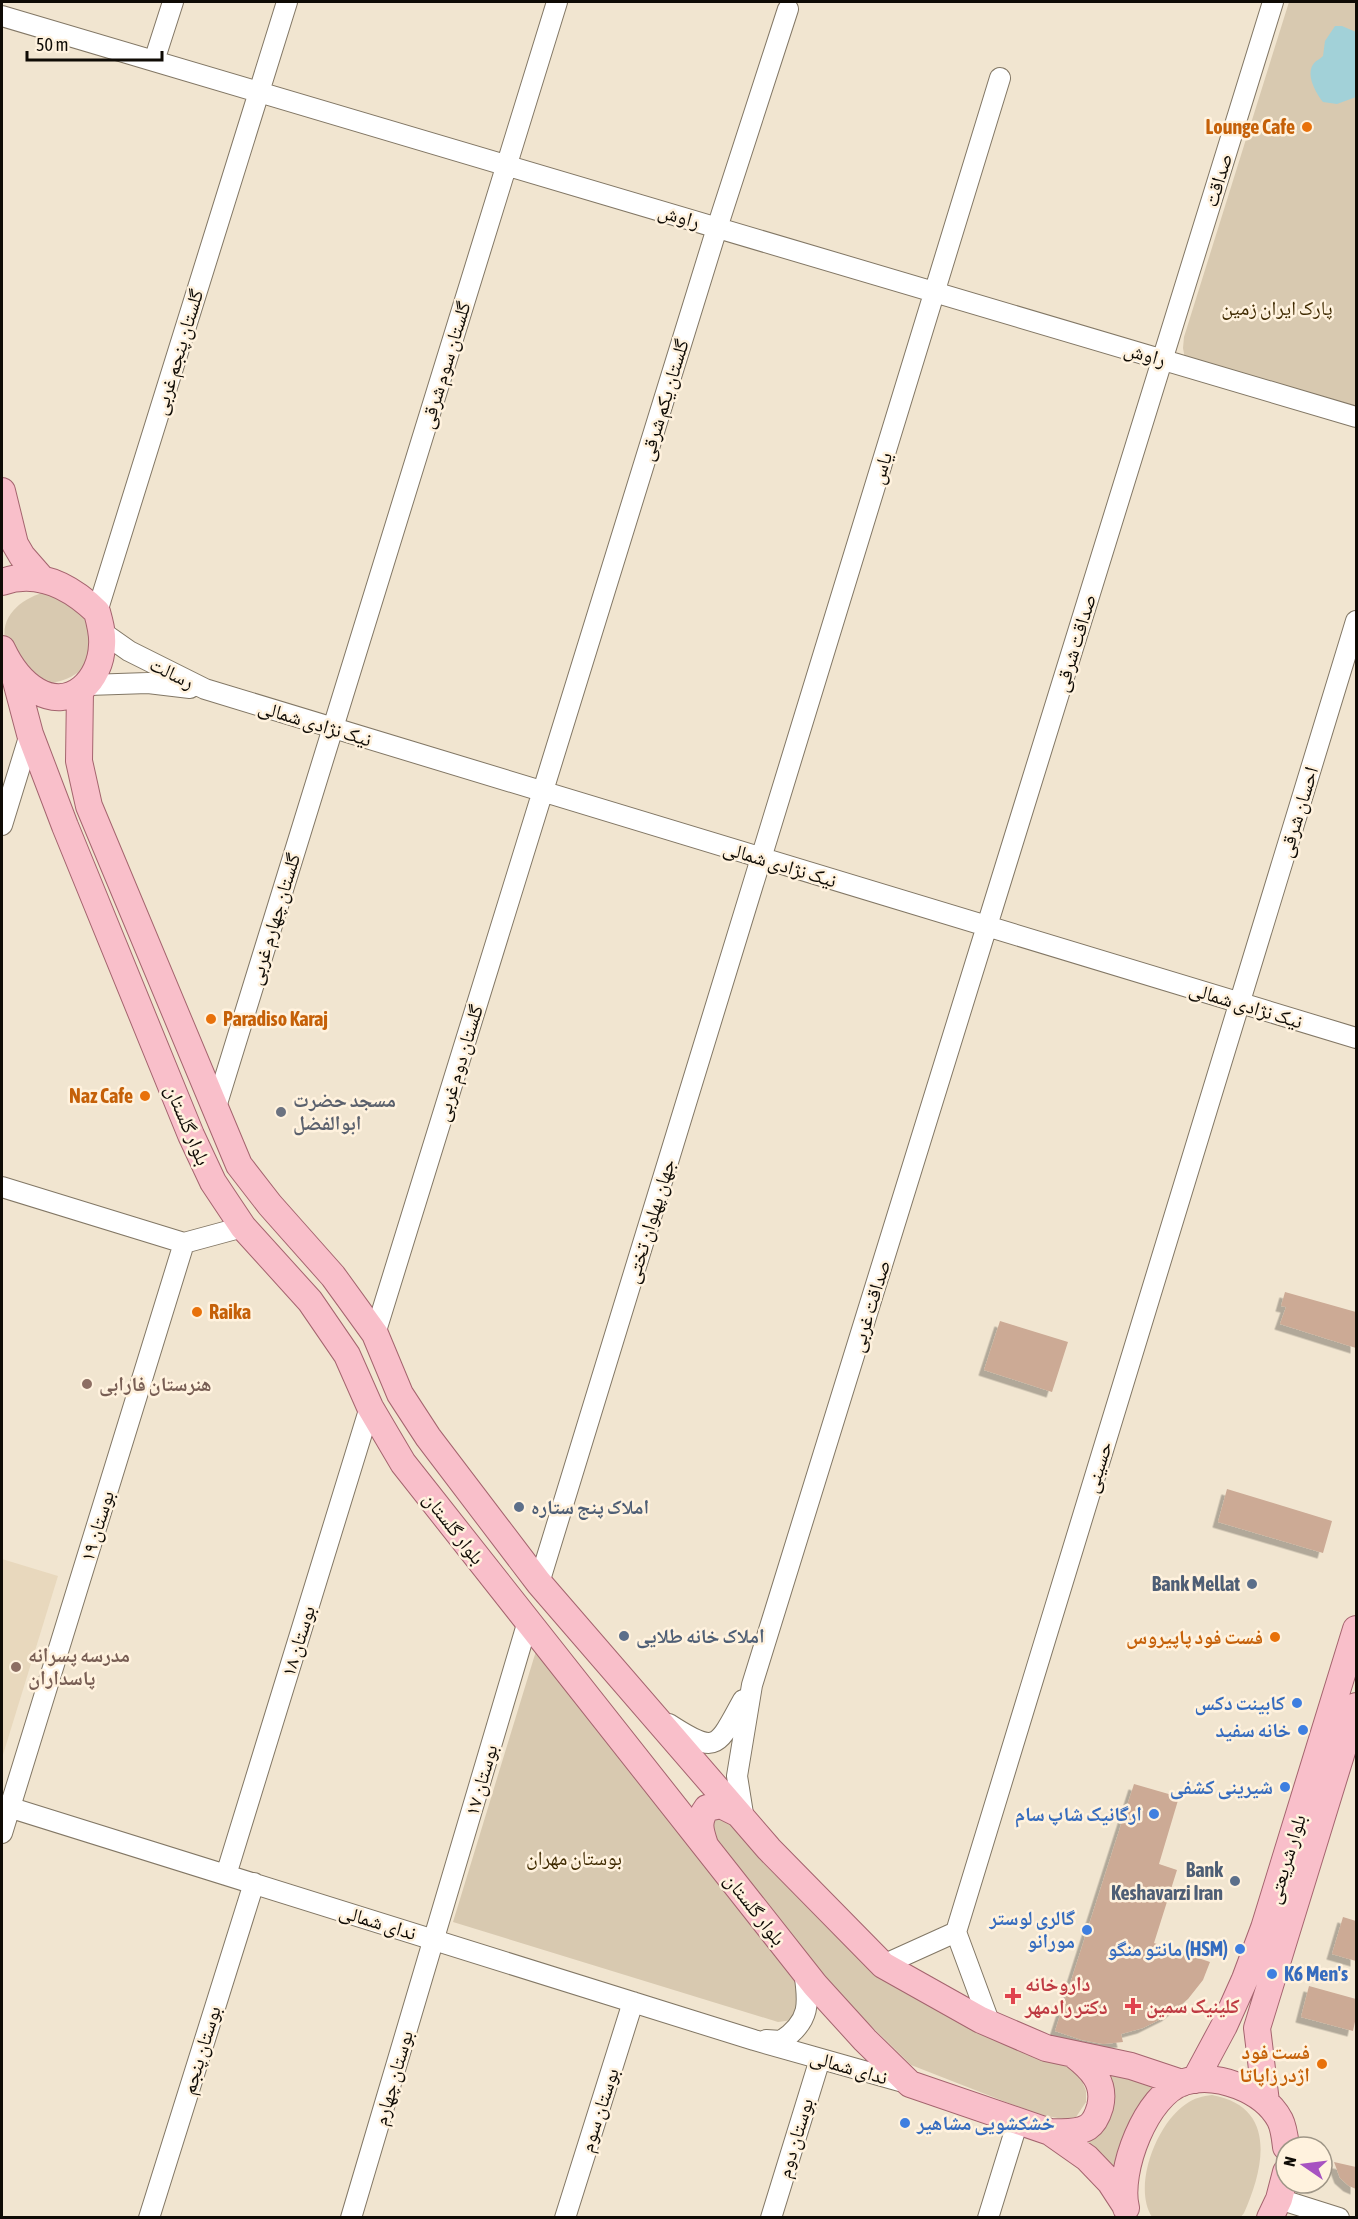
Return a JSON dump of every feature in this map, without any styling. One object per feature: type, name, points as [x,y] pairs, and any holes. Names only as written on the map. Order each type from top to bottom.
[{"type":"main road","points":[[2,491],[15,544],[22,556],[44,580]]},
{"type":"main road","points":[[2,582],[16,578],[44,580],[72,590],[100,622],[100,658],[84,688],[66,697],[39,692],[29,685],[4,654]]},
{"type":"main road","name":"بلوار گلستان","points":[[4,654],[45,773],[191,1135],[213,1182],[243,1227],[310,1301],[347,1355],[370,1407],[403,1463],[804,1971],[866,2040],[910,2084],[1050,2132],[1087,2158],[1110,2182],[1127,2211]]},
{"type":"main road","name":"بلوار گلستان","points":[[84,688],[79,761],[89,806],[214,1110],[239,1165],[270,1205],[333,1276],[375,1334],[400,1394],[428,1437],[539,1583],[740,1817],[883,1965],[990,2024],[1046,2048],[1131,2066],[1189,2082],[1209,2080],[1236,2085],[1266,2102]]},
{"type":"main road","points":[[45,773],[47,763],[53,756],[62,753],[72,754],[79,761]]},
{"type":"main road","name":"بلوار شریعتی","points":[[1189,2082],[1224,2026],[1264,1928],[1356,1629]]},
{"type":"main road","name":"بلوار شریعتی","points":[[1266,2102],[1257,2028],[1356,1706]]},
{"type":"main road","points":[[705,1845],[699,1827],[707,1808],[721,1805],[740,1817]]},
{"type":"main road","points":[[1224,2026],[1226,2035],[1245,2044],[1249,2042],[1257,2028]]},
{"type":"main road","points":[[1050,2132],[1074,2132],[1089,2127],[1099,2112],[1102,2098],[1100,2083],[1088,2066],[1074,2055]]},
{"type":"main road","points":[[1127,2211],[1129,2160],[1136,2139],[1148,2116],[1165,2095],[1189,2082]]},
{"type":"main road","points":[[1266,2102],[1281,2121],[1284,2135]]},
{"type":"street","points":[[154,61],[173,2]]},
{"type":"street","name":"گلستان پنجم غربی","points":[[100,622],[287,2]]},
{"type":"street","name":"گلستان سوم شرقی","points":[[333,728],[557,2]]},
{"type":"street","name":"صداقت","points":[[1162,360],[1273,2]]},
{"type":"street","name":"گلستان یکم شرقی","points":[[542,792],[717,228],[788,9]]},
{"type":"street","name":"راوش","points":[[2,16],[1356,417]]},
{"type":"street","name":"یاس","points":[[761,858],[1000,78]]},
{"type":"street","name":"صداقت شرقی","points":[[987,926],[1162,360]]},
{"type":"street","name":"احسان شرقی","points":[[1240,1003],[1356,621]]},
{"type":"street","name":"رسالت","points":[[100,622],[129,651],[205,689]]},
{"type":"street","name":"رسالت","points":[[84,688],[148,683],[205,689]]},
{"type":"street","name":"نیک نژادی شمالی","points":[[205,689],[1356,1038]]},
{"type":"street","name":"گلستان چهارم غربی","points":[[214,1110],[333,728]]},
{"type":"street","points":[[2,825],[30,734]]},
{"type":"street","name":"گلستان دوم غربی","points":[[375,1334],[542,792]]},
{"type":"street","name":"جهان پهلوان تختی","points":[[539,1583],[761,858]]},
{"type":"street","name":"صداقت غربی","points":[[740,1817],[737,1776],[752,1685],[987,926]]},
{"type":"street","name":"حسینی","points":[[956,1932],[1240,1003]]},
{"type":"street","points":[[2,1187],[184,1243],[243,1227]]},
{"type":"street","name":"بوستان ۱۹","points":[[2,1833],[5,1806],[184,1243]]},
{"type":"street","name":"بوستان ۱۸","points":[[226,1875],[370,1407]]},
{"type":"street","name":"بوستان ۱۷","points":[[434,1939],[528,1621]]},
{"type":"street","name":"صداقت غربی","points":[[649,1711],[695,1741],[714,1742],[722,1737],[752,1685]]},
{"type":"street","name":"ندای شمالی","points":[[5,1806],[754,2040],[910,2084]]},
{"type":"street","name":"بوستان پنجم","points":[[148,2217],[254,1883]]},
{"type":"street","points":[[883,1965],[956,1932],[990,2024]]},
{"type":"street","name":"بوستان چهارم","points":[[351,2217],[434,1939]]},
{"type":"street","name":"ندای شمالی","points":[[754,2040],[781,2041],[798,2027],[807,2007],[808,1995],[804,1971]]},
{"type":"street","name":"بوستان سوم","points":[[565,2217],[633,2002]]},
{"type":"street","name":"بوستان دوم","points":[[771,2217],[820,2059]]},
{"type":"street","points":[[988,2217],[1018,2121]]},
{"type":"street","points":[[1274,2208],[1339,2217]]},
{"type":"shaded area","name":"مدرسه پسرانه پاسداران","points":[[2,1559],[58,1576],[2,1758]]},
{"type":"green space","name":"پارک ایران زمین","points":[[1289,2],[1356,2],[1356,413],[1185,359],[1183,348],[1184,337]]},
{"type":"green space","points":[[50,591],[78,600],[96,640],[82,669],[63,680],[47,683],[33,680],[25,673],[6,642],[5,630],[11,613],[17,606],[33,596]]},
{"type":"green space","name":"بوستان مهران","points":[[536,1651],[802,1991],[793,2020],[778,2022],[453,1922]]},
{"type":"green space","points":[[729,1816],[877,1971],[1079,2073],[1086,2091],[1086,2102],[1076,2117],[1070,2120],[1046,2116],[911,2065],[850,2005],[711,1841],[713,1818]]},
{"type":"green space","points":[[1103,2067],[1161,2083],[1141,2102],[1129,2123],[1121,2175],[1075,2141]]},
{"type":"green space","points":[[1212,2095],[1233,2102],[1248,2112],[1256,2126],[1260,2142],[1260,2159],[1257,2177],[1244,2213],[1240,2218],[1152,2217],[1147,2204],[1146,2173],[1157,2140],[1175,2113],[1186,2104],[1192,2100]]},
{"type":"water","points":[[1335,26],[1342,26],[1356,32],[1356,97],[1337,104],[1323,102],[1314,88],[1311,77],[1312,67],[1323,56],[1325,41]]},
{"type":"building","points":[[1285,1292],[1356,1312],[1356,1348],[1280,1324],[1286,1307],[1281,1306]]},
{"type":"building","points":[[1000,1321],[1068,1342],[1052,1392],[984,1370]]},
{"type":"building","points":[[1227,1489],[1332,1521],[1323,1553],[1218,1522]]},
{"type":"building","points":[[1134,1784],[1179,1797],[1159,1864],[1177,1870],[1154,1943],[1210,1962],[1203,1980],[1188,1999],[1167,2016],[1143,2028],[1121,2034],[1123,2042],[1103,2044],[1055,2031]]},
{"type":"building","points":[[1343,1917],[1356,1921],[1356,1961],[1332,1954]]},
{"type":"building","points":[[1309,1986],[1356,1999],[1353,2031],[1301,2017]]},
{"type":"building","points":[[1334,2162],[1356,2167],[1356,2189],[1349,2186],[1340,2178]]},
{"type":"place","name":"Lounge Cafe","points":[[1307,127]]},
{"type":"place","name":"Paradiso Karaj","points":[[211,1019]]},
{"type":"place","name":"Naz Cafe","points":[[145,1096]]},
{"type":"place","name":"مسجد حضرت ابوالفضل","points":[[281,1112]]},
{"type":"place","name":"Raika","points":[[197,1312]]},
{"type":"place","name":"هنرستان فارابی","points":[[87,1384]]},
{"type":"place","name":"املاک پنج ستاره","points":[[519,1507]]},
{"type":"place","name":"Bank Mellat","points":[[1252,1584]]},
{"type":"place","name":"املاک خانه طلایی","points":[[624,1636]]},
{"type":"place","name":"فست فود پاپیروس","points":[[1275,1637]]},
{"type":"place","name":"مدرسه پسرانه پاسداران","points":[[16,1667]]},
{"type":"place","name":"کابینت دکس","points":[[1297,1703]]},
{"type":"place","name":"خانه سفید","points":[[1303,1730]]},
{"type":"place","name":"شیرینی کشفی","points":[[1285,1787]]},
{"type":"place","name":"ارگانیک شاپ سام","points":[[1154,1814]]},
{"type":"place","name":"Bank Keshavarzi Iran","points":[[1235,1881]]},
{"type":"place","name":"گالری لوستر مورانو","points":[[1087,1930]]},
{"type":"place","name":"مانتو منگو (HSM)","points":[[1240,1949]]},
{"type":"place","name":"K6 Men's","points":[[1272,1974]]},
{"type":"place","name":"داروخانه دکتر رادمهر","points":[[1013,1996]]},
{"type":"place","name":"کلینیک سمین","points":[[1133,2006]]},
{"type":"place","name":"فست فود اژدر زاپاتا","points":[[1322,2064]]},
{"type":"place","name":"خشکشویی مشاهیر","points":[[905,2123]]}]
